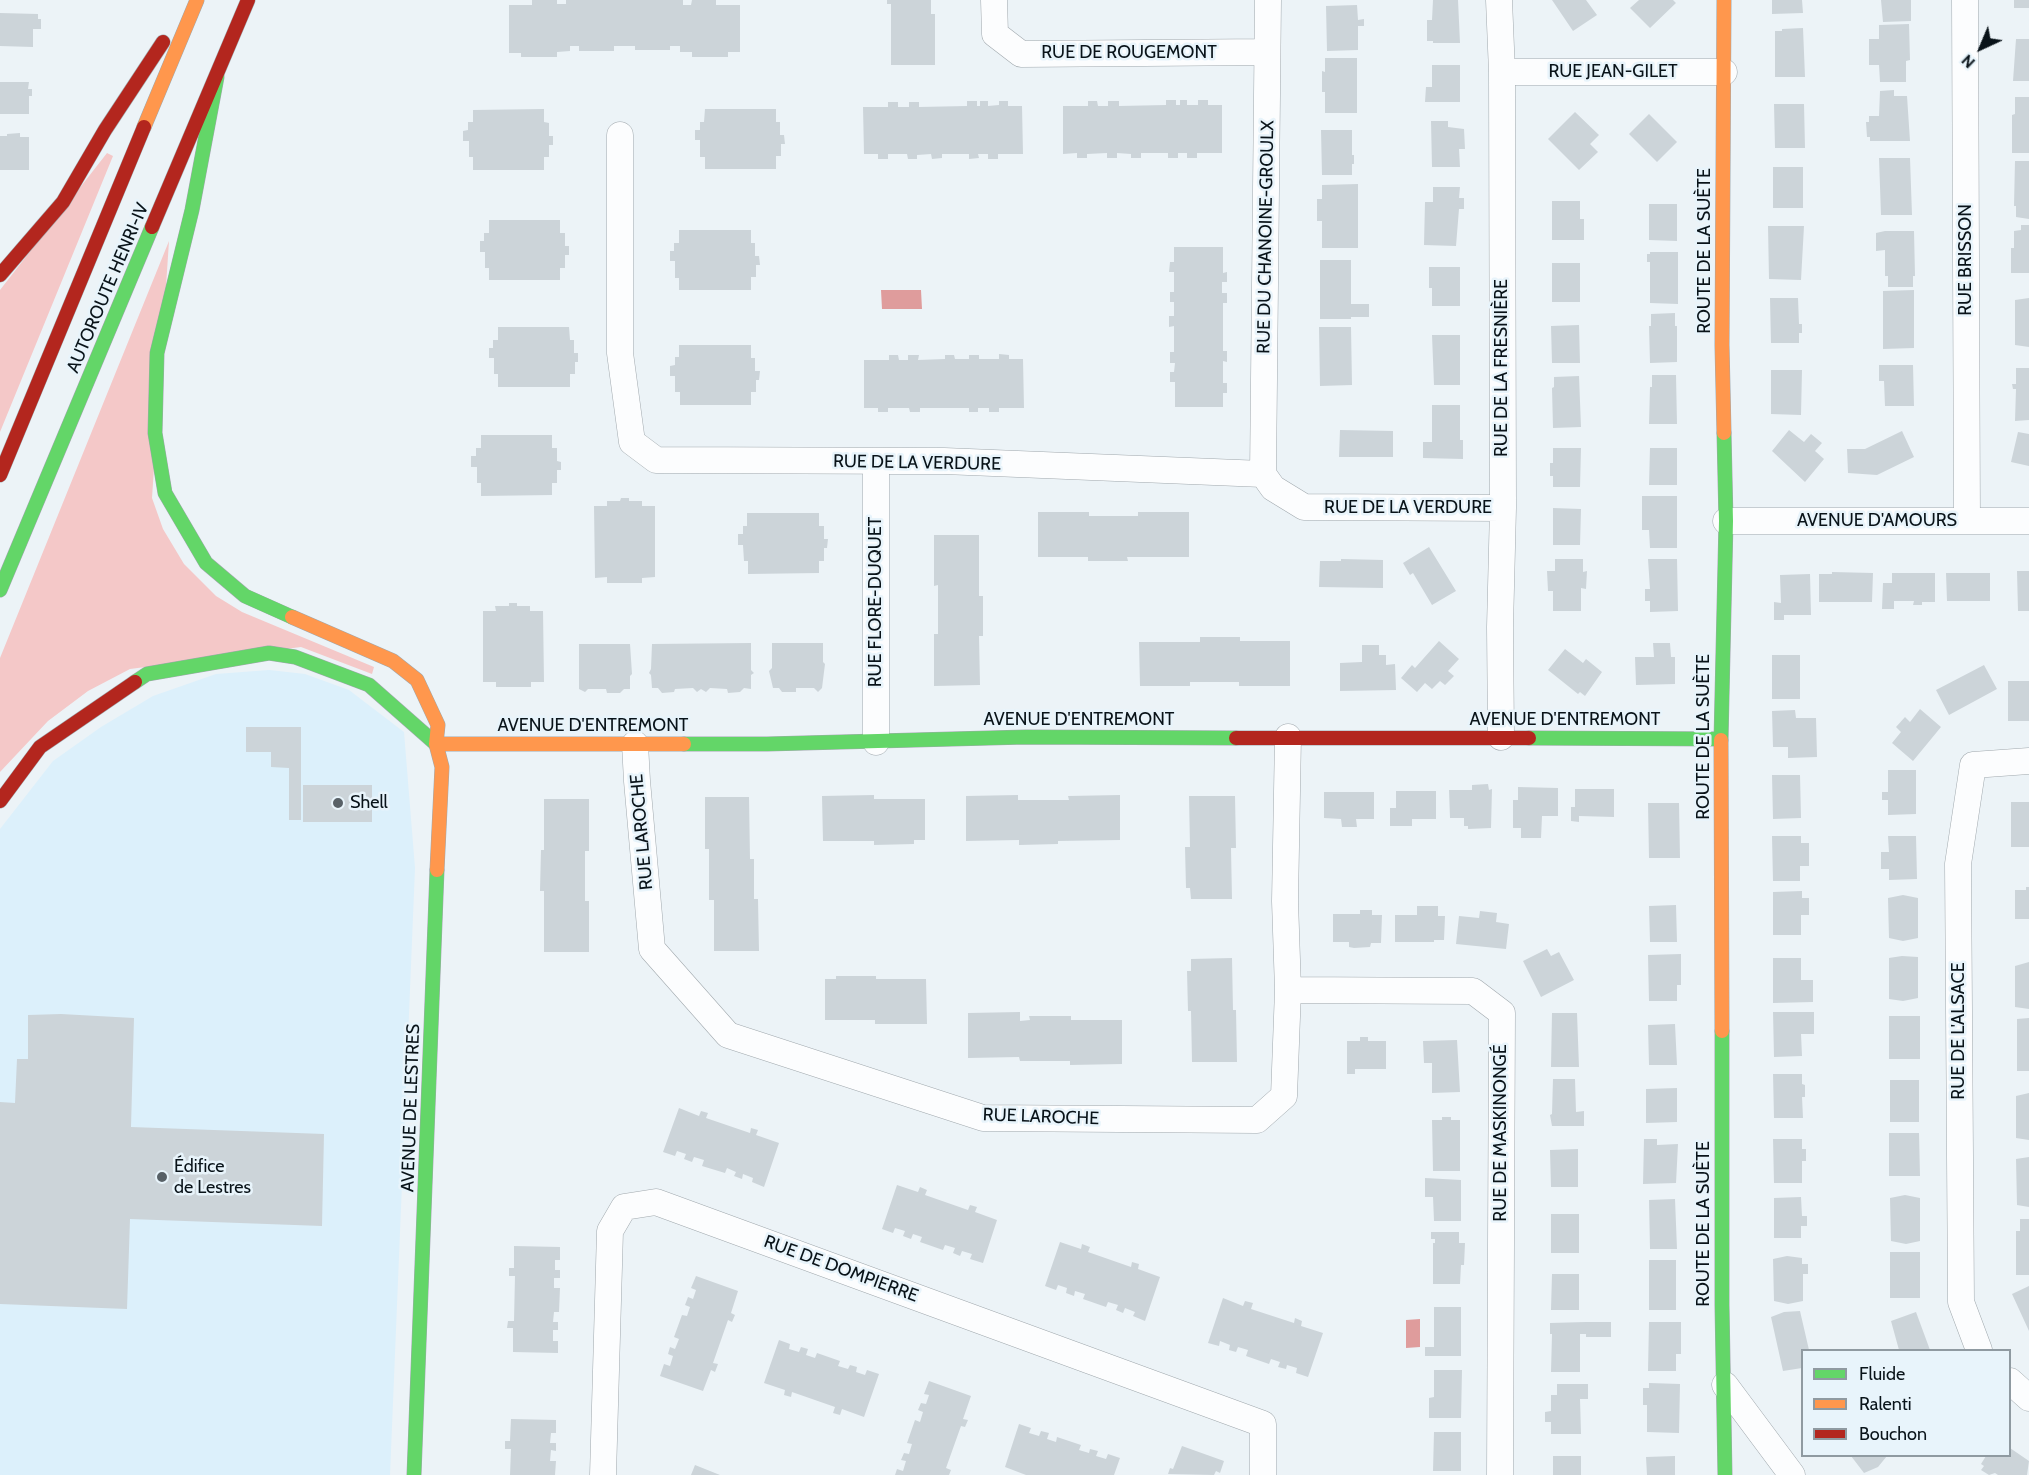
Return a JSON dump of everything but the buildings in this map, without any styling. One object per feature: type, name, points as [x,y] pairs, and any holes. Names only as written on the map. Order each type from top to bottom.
[{"type":"main road","points":[[0,275],[63,202],[105,130],[191,0]]},
{"type":"main road","name":"AUTOROUTE HENRI-IV","points":[[0,474],[197,0]]},
{"type":"main road","name":"AUTOROUTE HENRI-IV","points":[[0,590],[248,0]]},
{"type":"main road","name":"ROUTE DE LA SUÈTE","points":[[1724,0],[1722,345],[1726,521],[1721,739],[1722,1282],[1725,1475]]},
{"type":"main road","name":"AVENUE DE LESTRES","points":[[217,76],[192,210],[157,353],[155,433],[165,493],[206,563],[245,596],[393,661],[417,680],[438,725],[436,744],[442,767],[414,1475]]},
{"type":"main road","points":[[0,801],[40,747],[147,674],[269,653],[296,657],[369,685],[436,744]]},
{"type":"main road","name":"AVENUE D'ENTREMONT","points":[[436,744],[876,742],[1026,737],[1721,739]]},
{"type":"street","name":"RUE DE ROUGEMONT","points":[[994,0],[995,34],[1021,54],[1267,52]]},
{"type":"street","name":"RUE DU CHANOINE-GROULX","points":[[1263,474],[1268,0]]},
{"type":"street","name":"RUE DE LA FRESNIÈRE","points":[[1499,0],[1502,72],[1501,737]]},
{"type":"street","name":"RUE BRISSON","points":[[1965,0],[1967,520]]},
{"type":"street","name":"RUE JEAN-GILET","points":[[1502,72],[1724,72]]},
{"type":"street","name":"RUE DE LA VERDURE","points":[[620,135],[620,353],[632,442],[656,460],[944,461],[1263,474],[1273,488],[1304,507],[1503,508]]},
{"type":"street","name":"RUE FLORE-DUQUET","points":[[876,461],[876,742]]},
{"type":"street","name":"AVENUE D'AMOURS","points":[[1726,521],[2029,521]]},
{"type":"street","name":"RUE LAROCHE","points":[[635,744],[652,949],[728,1035],[983,1118],[1257,1120],[1284,1096],[1288,990],[1285,901],[1288,737]]},
{"type":"street","name":"RUE DE L'ALSACE","points":[[1979,1349],[1961,1302],[1958,864],[1973,765],[2029,761]]},
{"type":"street","name":"RUE DE MASKINONGÉ","points":[[1288,990],[1473,991],[1502,1013],[1500,1475]]},
{"type":"street","name":"RUE DE DOMPIERRE","points":[[603,1475],[610,1231],[624,1208],[656,1202],[1263,1424],[1263,1475]]},
{"type":"street","points":[[2011,1383],[2029,1398]]},
{"type":"street","points":[[1725,1385],[1792,1475]]},
{"type":"shaded area","points":[[107,153],[113,156],[0,432],[0,290]]},
{"type":"shaded area","points":[[169,241],[152,498],[163,529],[184,564],[216,596],[242,612],[374,667],[372,674],[301,647],[130,669],[88,691],[48,721],[0,772],[0,658]]},
{"type":"shaded area","points":[[881,290],[921,290],[922,309],[882,309]]},
{"type":"shaded area","points":[[269,670],[305,674],[349,690],[404,732],[415,868],[390,1475],[0,1475],[0,829],[53,761],[101,727],[153,696],[216,674]]},
{"type":"shaded area","points":[[1420,1319],[1420,1347],[1406,1348],[1406,1320]]},
{"type":"traffic: fast","points":[[217,77],[192,210],[157,353],[155,433],[165,493],[206,563],[245,596],[292,617]]},
{"type":"traffic: fast","points":[[0,590],[152,227]]},
{"type":"traffic: fast","points":[[1721,740],[1726,521],[1724,433]]},
{"type":"traffic: fast","points":[[135,682],[147,674],[269,653],[295,657],[369,685],[436,744]]},
{"type":"traffic: fast","points":[[684,744],[1026,737],[1236,738]]},
{"type":"traffic: fast","points":[[1529,738],[1721,739]]},
{"type":"traffic: fast","points":[[414,1475],[437,870]]},
{"type":"traffic: fast","points":[[1722,1031],[1722,1305],[1725,1475]]},
{"type":"traffic: slow","points":[[144,127],[197,0]]},
{"type":"traffic: slow","points":[[1724,0],[1722,345],[1724,433]]},
{"type":"traffic: slow","points":[[292,617],[393,661],[417,680],[438,725],[436,744]]},
{"type":"traffic: slow","points":[[1721,740],[1722,1031]]},
{"type":"traffic: slow","points":[[437,870],[442,767],[436,744],[684,744]]},
{"type":"traffic: jam","points":[[152,227],[248,0]]},
{"type":"traffic: jam","points":[[0,275],[63,202],[105,130],[163,42]]},
{"type":"traffic: jam","points":[[0,475],[144,127]]},
{"type":"traffic: jam","points":[[0,801],[40,747],[135,682]]},
{"type":"traffic: jam","points":[[1236,738],[1529,738]]},
{"type":"place","name":"Shell","points":[[338,803]]},
{"type":"place","name":"Édifice de Lestres","points":[[162,1177]]}]
